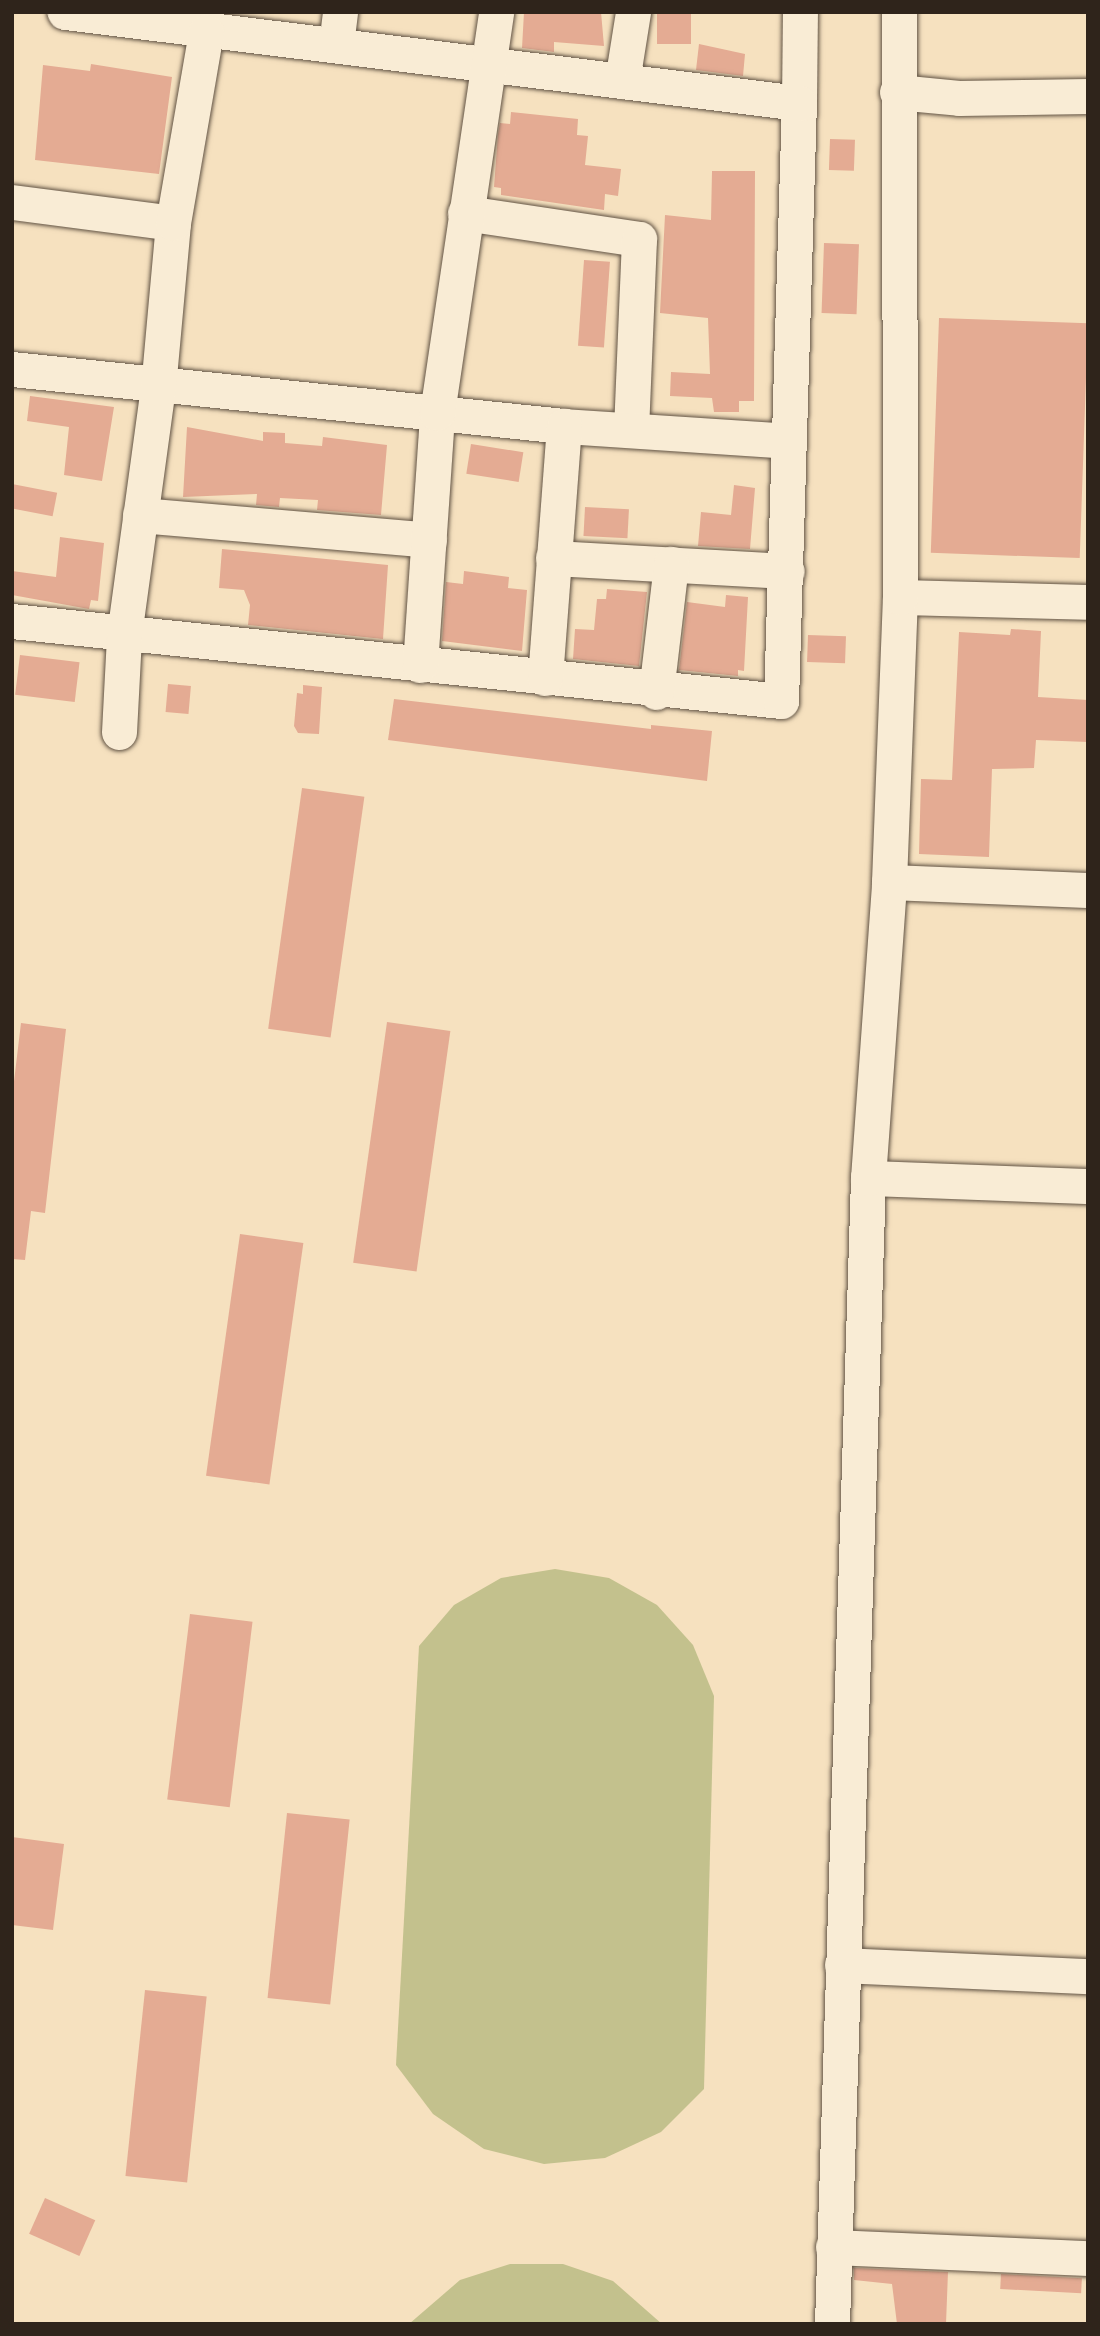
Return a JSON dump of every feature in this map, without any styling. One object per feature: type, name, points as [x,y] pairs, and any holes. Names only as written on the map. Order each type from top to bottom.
[{"type":"street","points":[[65,12],[206,32],[338,29],[486,66],[799,103]]},
{"type":"street","points":[[420,665],[437,414],[496,12]]},
{"type":"street","points":[[622,81],[633,12]]},
{"type":"street","points":[[12,621],[656,692],[780,701],[787,570],[800,12]]},
{"type":"street","points":[[832,2324],[868,1178],[889,882],[900,597],[897,92],[899,12]]},
{"type":"street","points":[[119,732],[124,635],[158,388],[173,223],[206,32]]},
{"type":"street","points":[[897,92],[959,98],[1088,96]]},
{"type":"street","points":[[12,202],[173,223]]},
{"type":"street","points":[[465,213],[639,239],[631,429]]},
{"type":"street","points":[[12,369],[158,388],[564,426],[789,441]]},
{"type":"street","points":[[545,678],[564,426]]},
{"type":"street","points":[[141,515],[429,540]]},
{"type":"street","points":[[553,558],[787,570]]},
{"type":"street","points":[[656,692],[671,565]]},
{"type":"street","points":[[900,597],[1088,602]]},
{"type":"street","points":[[889,882],[1088,890]]},
{"type":"street","points":[[868,1178],[1088,1186]]},
{"type":"street","points":[[842,1965],[1088,1976]]},
{"type":"street","points":[[833,2247],[1088,2258]]},
{"type":"shaded area","points":[[555,1569],[609,1578],[657,1605],[693,1645],[714,1696],[704,2089],[661,2132],[605,2158],[544,2164],[484,2149],[433,2114],[396,2065],[419,1646],[454,1605],[501,1578]]},
{"type":"shaded area","points":[[510,2264],[563,2264],[613,2281],[662,2324],[409,2324],[460,2280]]},
{"type":"building","points":[[524,12],[601,12],[604,46],[554,42],[554,52],[522,48]]},
{"type":"building","points":[[657,12],[691,12],[691,44],[657,44]]},
{"type":"building","points":[[699,44],[745,54],[743,76],[696,70]]},
{"type":"building","points":[[91,64],[172,77],[159,174],[35,160],[43,65],[90,71]]},
{"type":"building","points":[[511,112],[578,119],[577,135],[588,136],[585,165],[621,169],[618,196],[605,194],[604,210],[501,195],[501,188],[494,187],[498,134],[500,123],[510,124]]},
{"type":"building","points":[[830,139],[855,140],[854,171],[829,170]]},
{"type":"building","points":[[712,171],[755,171],[754,401],[739,401],[739,412],[714,412],[712,398],[670,396],[671,372],[710,374],[708,318],[660,313],[665,215],[711,220]]},
{"type":"building","points":[[824,243],[859,244],[857,314],[822,313]]},
{"type":"building","points":[[584,260],[610,262],[604,348],[578,346]]},
{"type":"building","points":[[939,318],[1088,323],[1080,558],[931,553]]},
{"type":"building","points":[[30,396],[114,407],[102,481],[64,475],[69,427],[27,421]]},
{"type":"building","points":[[187,427],[263,441],[263,432],[285,433],[285,443],[322,446],[323,437],[387,445],[381,515],[317,510],[318,500],[280,498],[279,507],[256,505],[257,494],[183,497]]},
{"type":"building","points":[[471,444],[523,452],[519,482],[466,474]]},
{"type":"building","points":[[12,484],[57,493],[53,516],[12,508]]},
{"type":"building","points":[[734,485],[755,488],[750,549],[698,546],[701,512],[731,515]]},
{"type":"building","points":[[585,507],[629,509],[627,538],[583,536]]},
{"type":"building","points":[[60,537],[104,543],[98,601],[91,600],[89,609],[12,595],[12,571],[56,577]]},
{"type":"building","points":[[222,549],[388,565],[383,639],[248,625],[250,605],[244,590],[219,588]]},
{"type":"building","points":[[464,571],[509,577],[508,588],[527,590],[522,651],[442,641],[446,582],[463,584]]},
{"type":"building","points":[[607,589],[647,592],[639,666],[573,659],[575,629],[594,630],[597,599],[606,599]]},
{"type":"building","points":[[726,595],[748,597],[744,671],[738,670],[738,676],[679,670],[687,602],[725,607]]},
{"type":"building","points":[[1011,629],[1041,631],[1038,697],[1088,700],[1088,742],[1036,740],[1034,768],[992,769],[989,857],[919,854],[921,779],[952,780],[959,632],[1010,635]]},
{"type":"building","points":[[808,635],[846,636],[845,663],[807,662]]},
{"type":"building","points":[[20,655],[80,662],[75,702],[15,695]]},
{"type":"building","points":[[168,684],[191,686],[188,714],[166,712]]},
{"type":"building","points":[[303,685],[322,687],[319,734],[298,733],[294,726],[297,693],[303,694]]},
{"type":"building","points":[[394,699],[651,729],[651,725],[712,731],[707,781],[388,740]]},
{"type":"building","points":[[302,788],[364,797],[331,1037],[268,1029]]},
{"type":"building","points":[[387,1022],[450,1031],[417,1272],[353,1263]]},
{"type":"building","points":[[21,1023],[66,1029],[45,1213],[31,1211],[25,1260],[12,1259],[12,1098]]},
{"type":"building","points":[[240,1234],[303,1243],[269,1485],[206,1476]]},
{"type":"building","points":[[190,1614],[253,1622],[230,1807],[167,1800]]},
{"type":"building","points":[[287,1813],[350,1820],[330,2005],[268,1998]]},
{"type":"building","points":[[12,1837],[64,1844],[53,1930],[12,1925]]},
{"type":"building","points":[[145,1990],[207,1996],[187,2182],[125,2176]]},
{"type":"building","points":[[45,2198],[95,2220],[79,2256],[29,2234]]},
{"type":"building","points":[[854,2268],[948,2272],[946,2324],[897,2324],[892,2284],[854,2280]]},
{"type":"building","points":[[1001,2274],[1082,2278],[1081,2293],[1000,2289]]}]
